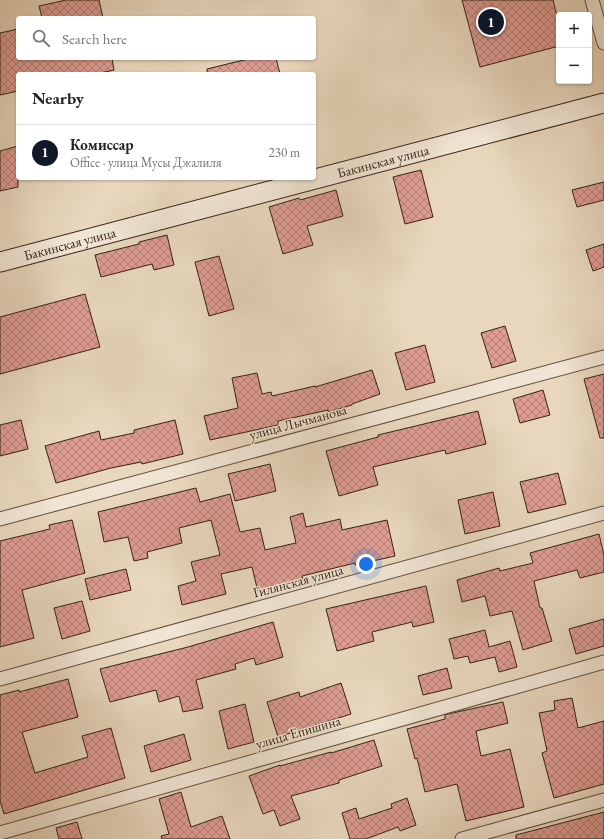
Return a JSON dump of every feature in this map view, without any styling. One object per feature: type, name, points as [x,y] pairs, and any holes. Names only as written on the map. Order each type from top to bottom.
[{"type":"main road","name":"Бакинская улица","points":[[316,179],[604,103]]},
{"type":"main road","name":"Бакинская улица","points":[[0,262],[311,180]]},
{"type":"street","points":[[592,0],[604,43]]},
{"type":"street","name":"улица Лычманова","points":[[0,519],[604,356]]},
{"type":"street","name":"Гилянская улица","points":[[0,679],[604,513]]},
{"type":"street","name":"улица Епишина","points":[[0,833],[604,662]]},
{"type":"street","points":[[462,839],[604,800]]},
{"type":"building","points":[[66,0],[99,0],[103,16],[42,16],[39,6]]},
{"type":"building","points":[[462,0],[553,0],[556,12],[556,47],[480,67]]},
{"type":"building","points":[[16,29],[16,60],[112,60],[114,70],[105,72],[16,72],[16,91],[0,95],[0,33]]},
{"type":"building","points":[[244,60],[276,60],[280,72],[207,72],[207,69]]},
{"type":"building","points":[[16,147],[16,180],[18,180],[18,187],[0,191],[0,151]]},
{"type":"building","points":[[421,170],[433,217],[405,224],[393,177]]},
{"type":"building","points":[[604,182],[604,200],[577,207],[572,190]]},
{"type":"building","points":[[336,190],[343,216],[307,226],[313,245],[283,254],[269,207],[299,198],[300,200]]},
{"type":"building","points":[[167,235],[174,265],[154,270],[152,264],[101,277],[95,255]]},
{"type":"building","points":[[604,244],[604,267],[593,271],[586,250]]},
{"type":"building","points":[[219,256],[234,309],[209,316],[195,262]]},
{"type":"building","points":[[85,294],[100,347],[0,374],[0,317]]},
{"type":"building","points":[[505,326],[516,361],[492,368],[481,333]]},
{"type":"building","points":[[425,345],[435,382],[406,390],[395,353]]},
{"type":"building","points":[[372,370],[380,394],[352,405],[328,412],[328,410],[278,421],[278,425],[210,440],[204,416],[238,408],[232,378],[257,373],[262,394],[271,392],[272,396],[315,387]]},
{"type":"building","points":[[604,374],[604,438],[600,438],[584,379]]},
{"type":"building","points":[[543,390],[550,415],[520,423],[513,399]]},
{"type":"building","points":[[478,411],[486,444],[446,454],[445,450],[373,467],[378,485],[339,496],[326,451],[378,437],[378,435]]},
{"type":"building","points":[[21,420],[28,449],[0,456],[0,425]]},
{"type":"building","points":[[175,420],[183,454],[142,464],[141,462],[111,468],[56,483],[45,446],[99,431],[101,440],[134,433],[134,430]]},
{"type":"building","points":[[270,464],[276,491],[235,501],[228,474]]},
{"type":"building","points":[[558,473],[566,504],[528,513],[520,482]]},
{"type":"building","points":[[196,488],[200,502],[230,494],[240,532],[260,528],[265,550],[296,543],[290,517],[303,513],[306,527],[340,519],[342,530],[387,520],[395,556],[355,565],[355,563],[302,576],[303,581],[258,592],[252,567],[221,574],[226,594],[182,605],[178,586],[196,581],[191,562],[220,555],[211,520],[179,528],[182,543],[147,552],[148,558],[134,561],[128,537],[104,542],[98,512]]},
{"type":"building","points":[[493,492],[500,526],[465,534],[458,500]]},
{"type":"building","points":[[72,520],[85,573],[22,590],[34,638],[0,647],[0,541],[50,529],[49,525]]},
{"type":"building","points":[[599,534],[604,555],[604,572],[580,578],[577,570],[534,581],[540,608],[542,608],[552,641],[523,650],[512,611],[490,616],[485,596],[462,602],[457,580],[499,568],[500,571],[533,563],[530,553]]},
{"type":"building","points":[[126,569],[131,590],[90,600],[85,579]]},
{"type":"building","points":[[426,586],[434,622],[413,627],[412,622],[372,632],[374,641],[337,651],[326,609]]},
{"type":"building","points":[[82,601],[90,631],[62,639],[54,608]]},
{"type":"building","points":[[604,619],[604,646],[576,654],[569,629]]},
{"type":"building","points":[[273,622],[283,657],[256,665],[254,658],[235,664],[236,669],[196,680],[203,708],[183,712],[179,696],[159,702],[156,690],[110,702],[100,669],[188,647]]},
{"type":"building","points":[[485,630],[489,647],[510,641],[517,667],[499,672],[495,657],[470,663],[468,656],[454,659],[449,639]]},
{"type":"building","points":[[447,668],[452,688],[423,695],[418,676]]},
{"type":"building","points":[[68,679],[78,717],[22,732],[35,773],[88,757],[82,736],[111,728],[125,778],[4,814],[0,801],[0,695],[19,690],[19,692]]},
{"type":"building","points":[[341,683],[351,714],[278,737],[267,702],[299,692],[300,697]]},
{"type":"building","points":[[572,698],[578,728],[604,721],[604,784],[554,798],[542,753],[547,751],[539,713],[555,710],[554,701]]},
{"type":"building","points":[[503,702],[508,723],[476,731],[481,756],[510,749],[524,807],[466,821],[457,784],[425,792],[417,758],[415,759],[407,729],[445,719],[445,715],[448,714]]},
{"type":"building","points":[[245,704],[254,742],[228,749],[219,711]]},
{"type":"building","points":[[184,734],[191,760],[151,772],[144,746]]},
{"type":"building","points":[[374,740],[382,766],[339,780],[339,783],[291,796],[300,819],[280,826],[274,810],[263,814],[249,776],[280,765],[331,753]]},
{"type":"building","points":[[181,792],[191,827],[222,816],[230,839],[162,839],[161,836],[169,834],[159,799]]},
{"type":"building","points":[[407,798],[416,825],[400,831],[398,827],[366,839],[350,839],[342,813],[356,808],[359,819],[392,808],[391,804]]},
{"type":"building","points":[[604,812],[604,839],[516,839],[516,835]]},
{"type":"building","points":[[77,822],[82,839],[59,839],[56,828]]},
{"type":"place","name":"Комиссар","points":[[491,22]]}]
